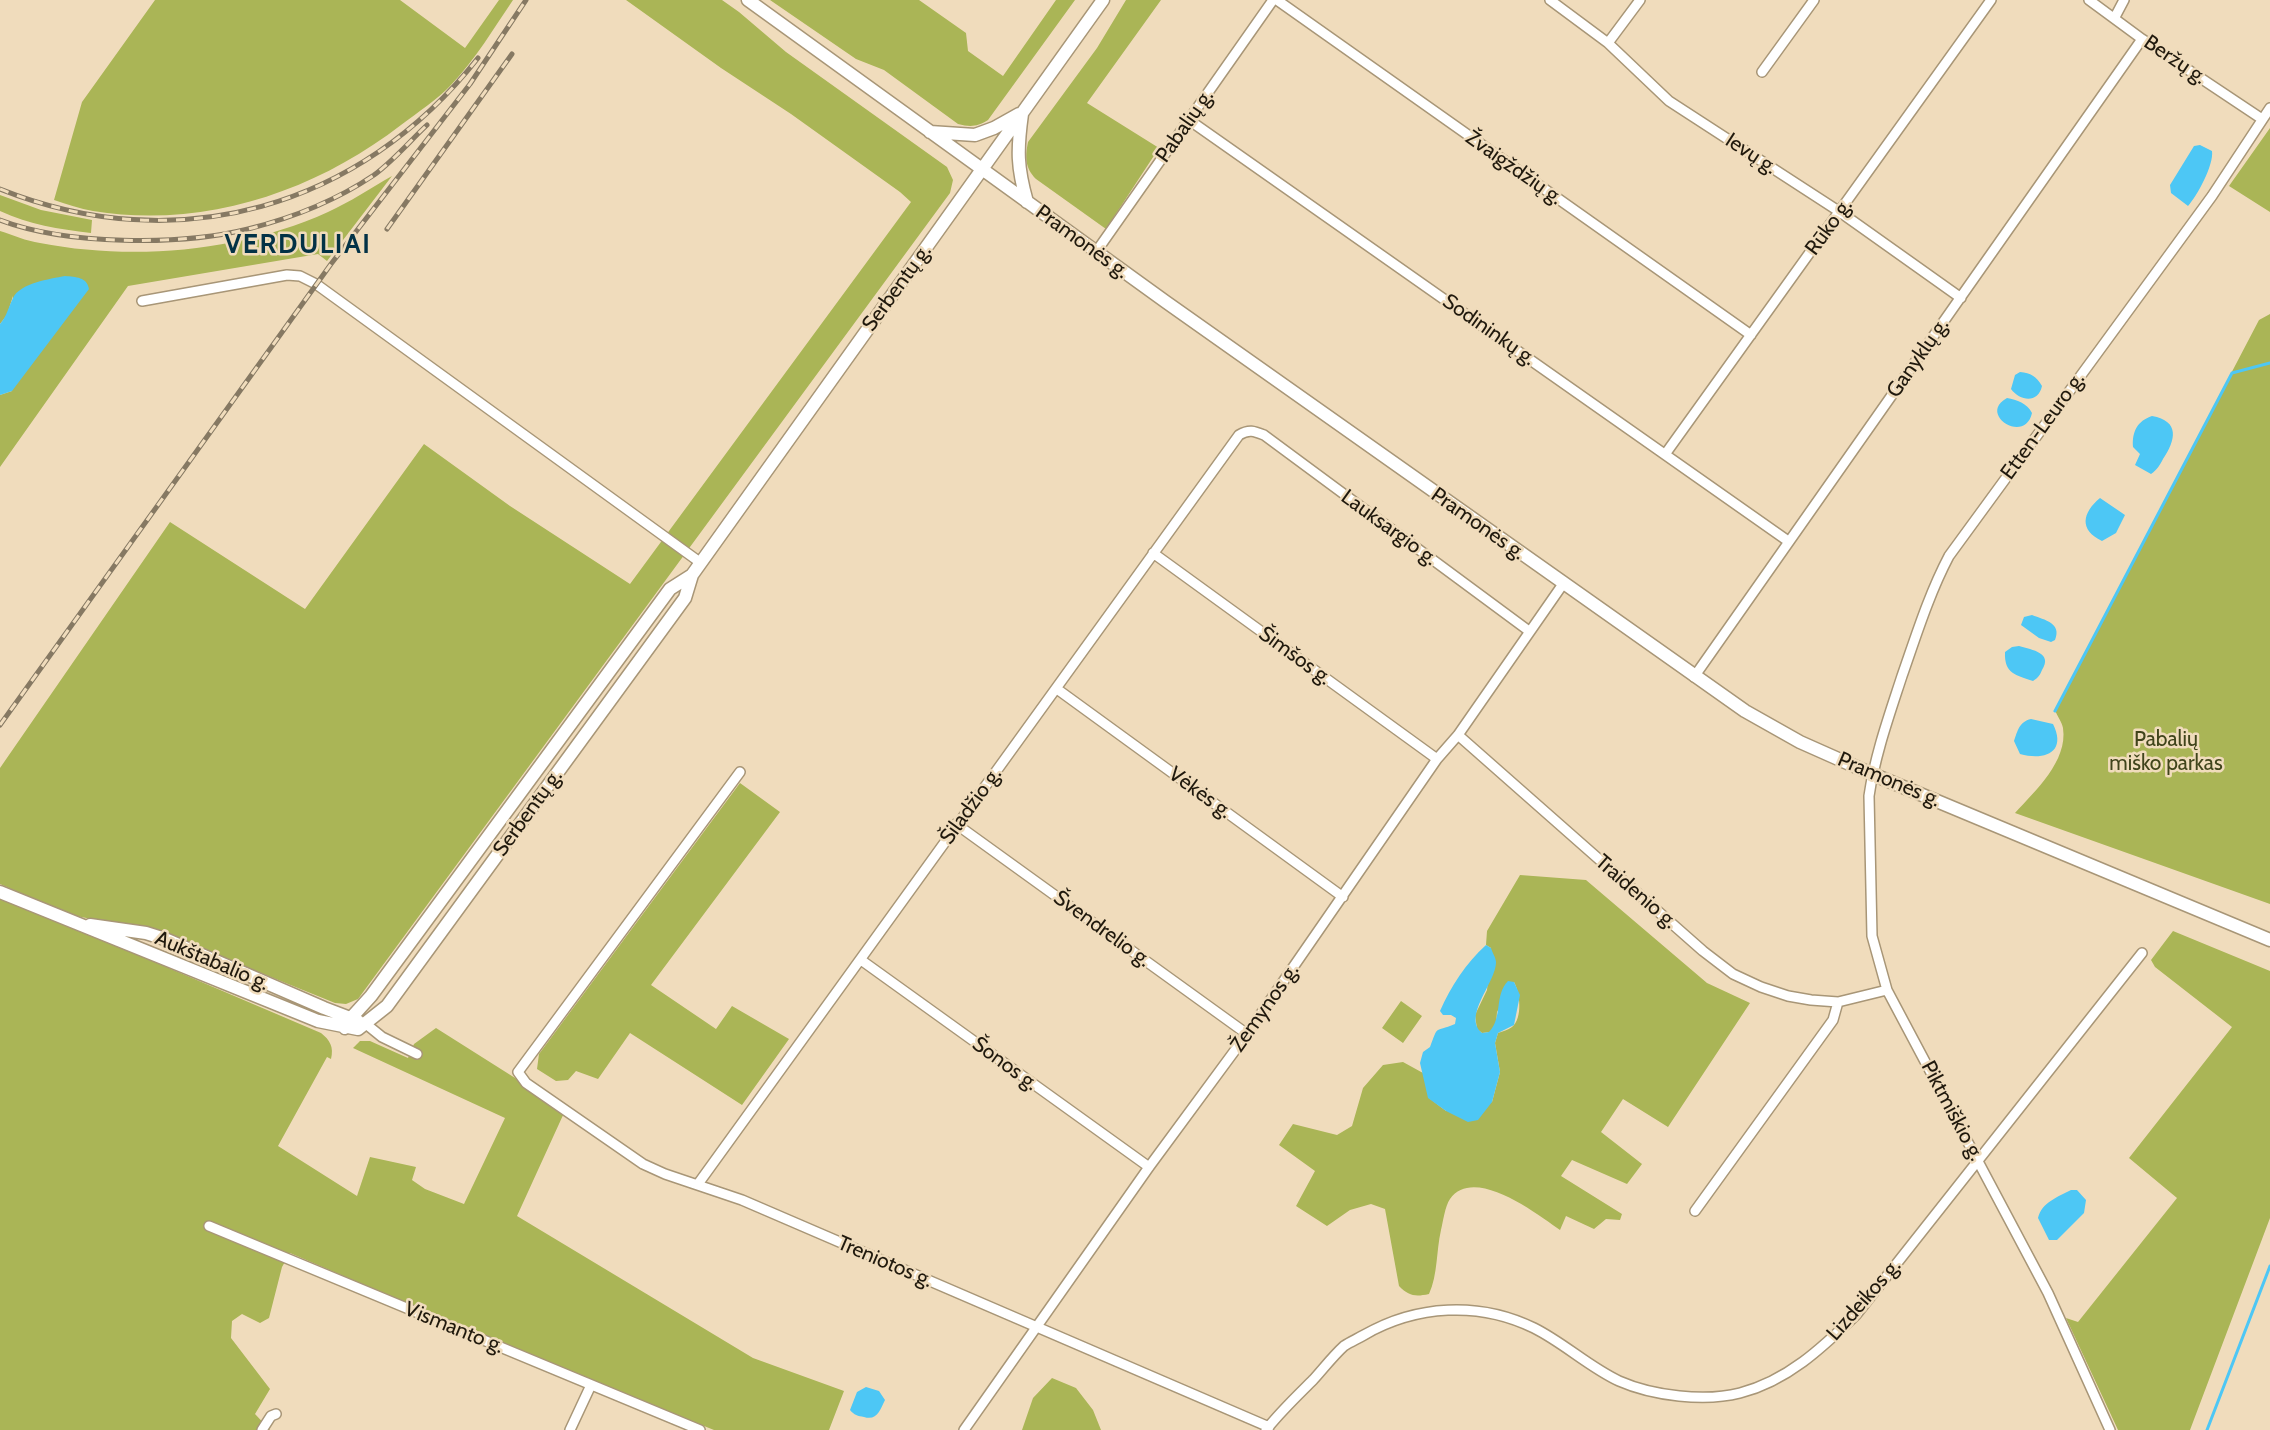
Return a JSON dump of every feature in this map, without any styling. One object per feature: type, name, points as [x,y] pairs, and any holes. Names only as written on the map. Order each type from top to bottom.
[{"type":"main road","name":"Pramonės g.","points":[[748,0],[981,170],[1563,584],[1694,677],[1770,726],[1872,774],[2270,940]]},
{"type":"main road","name":"Serbentų g.","points":[[366,1024],[387,1006],[679,607],[692,575],[1103,0]]},
{"type":"main road","points":[[929,132],[975,135],[994,128],[1023,112]]},
{"type":"main road","points":[[1023,112],[1017,144],[1017,162],[1027,202]]},
{"type":"main road","name":"Serbentų g.","points":[[348,1023],[378,987],[670,589],[692,575]]},
{"type":"main road","name":"Aukštabalio g.","points":[[0,892],[318,1021],[348,1023]]},
{"type":"main road","name":"Aukštabalio g.","points":[[69,921],[146,933],[165,939],[324,1008],[348,1023]]},
{"type":"main road","points":[[348,1023],[366,1024]]},
{"type":"street","name":"Pabalių g.","points":[[1096,252],[1275,0]]},
{"type":"street","name":"Žvaigždžių g.","points":[[1275,0],[1750,335]]},
{"type":"street","name":"Ievų g.","points":[[1550,0],[1608,43],[1669,100],[1840,212],[1961,298]]},
{"type":"street","points":[[1608,43],[1640,0]]},
{"type":"street","points":[[1762,72],[1815,0]]},
{"type":"street","name":"Rūko g.","points":[[1666,453],[1991,0]]},
{"type":"street","name":"Beržų g.","points":[[2089,0],[2142,39],[2262,118]]},
{"type":"street","points":[[2115,17],[2124,0]]},
{"type":"street","name":"Ganyklų g.","points":[[1694,677],[2142,39]]},
{"type":"street","name":"Etten-Leuro g.","points":[[1872,774],[1887,720],[1914,641],[1932,592],[1949,556],[2212,196],[2270,108]]},
{"type":"street","name":"Sodininkų g.","points":[[1189,120],[1666,453],[1788,542]]},
{"type":"street","points":[[142,301],[287,275],[300,276],[316,284],[701,563]]},
{"type":"street","name":"Šiladžio g.","points":[[698,1184],[1153,553],[1239,435],[1246,431]]},
{"type":"street","name":"Lauksargio g.","points":[[1246,431],[1264,435],[1529,631]]},
{"type":"street","name":"Šimšos g.","points":[[1153,553],[1437,759]]},
{"type":"street","name":"Žemynos g.","points":[[964,1430],[1149,1167],[1247,1034],[1437,759],[1458,735],[1563,584]]},
{"type":"street","name":"Vėkės g.","points":[[1057,689],[1343,897]]},
{"type":"street","name":"Traidenio g.","points":[[1458,735],[1703,951],[1733,974],[1761,987],[1788,996],[1811,1000],[1838,1002],[1887,990]]},
{"type":"street","name":"Treniotos g.","points":[[740,772],[518,1072],[526,1083],[643,1164],[665,1174],[742,1200],[1267,1428]]},
{"type":"street","name":"Piktmiškio g.","points":[[1872,774],[1869,796],[1872,936],[1887,990],[2048,1293],[2110,1430]]},
{"type":"street","name":"Švendrelio g.","points":[[956,824],[1247,1034]]},
{"type":"street","name":"Lizdeikos g.","points":[[1267,1428],[1344,1346],[1383,1324],[1424,1311],[1454,1309],[1499,1316],[1534,1328],[1620,1381],[1689,1398],[1739,1393],[1792,1371],[1822,1348],[1856,1316],[2142,953]]},
{"type":"street","name":"Šonos g.","points":[[861,960],[1149,1167]]},
{"type":"street","points":[[1695,1210],[1833,1020],[1838,1002]]},
{"type":"street","points":[[366,1024],[381,1037],[417,1054]]},
{"type":"street","name":"Vismanto g.","points":[[209,1226],[700,1430]]},
{"type":"street","points":[[570,1430],[591,1384]]},
{"type":"street","points":[[262,1430],[271,1416],[276,1414]]},
{"type":"green space","points":[[155,0],[400,0],[465,48],[499,0],[513,0],[484,44],[440,96],[367,149],[295,186],[256,200],[176,215],[135,215],[93,211],[54,200],[82,102]]},
{"type":"green space","points":[[626,0],[722,0],[786,52],[947,167],[953,180],[950,193],[358,999],[346,1004],[335,1003],[172,937],[71,915],[0,884],[0,768],[170,522],[305,609],[424,444],[510,506],[630,584],[911,202],[791,114],[721,68]]},
{"type":"green space","points":[[770,0],[919,0],[966,33],[968,51],[1003,76],[1056,0],[1075,0],[988,120],[970,126],[958,124],[884,70],[856,59]]},
{"type":"green space","points":[[1126,0],[1161,0],[1087,103],[1159,148],[1106,229],[1036,179],[1028,166],[1026,153],[1028,142],[1097,48]]},
{"type":"green space","points":[[2270,128],[2270,212],[2229,186]]},
{"type":"green space","points":[[392,176],[327,261],[318,254],[128,286],[0,467],[0,395],[12,391],[13,296],[7,315],[0,324],[0,231],[35,242],[112,251],[149,252],[223,244],[294,226],[328,212]]},
{"type":"green space","points":[[0,195],[41,210],[92,220],[91,233],[44,226],[11,216],[0,211]]},
{"type":"green space","name":"Pabalių miško parkas","points":[[2270,314],[2270,904],[2015,813],[2055,764],[2063,740],[2062,726],[2055,710],[2259,320]]},
{"type":"green space","points":[[740,783],[780,812],[651,985],[716,1029],[732,1006],[789,1039],[742,1105],[630,1033],[598,1079],[576,1071],[568,1080],[556,1081],[537,1069],[539,1054]]},
{"type":"green space","points":[[1520,875],[1586,880],[1707,983],[1750,1003],[1668,1127],[1623,1099],[1601,1132],[1642,1164],[1627,1184],[1572,1160],[1561,1176],[1622,1214],[1620,1220],[1606,1219],[1594,1229],[1566,1216],[1560,1230],[1505,1196],[1474,1187],[1461,1190],[1450,1199],[1445,1210],[1434,1279],[1429,1294],[1412,1295],[1399,1286],[1385,1209],[1371,1204],[1350,1210],[1327,1226],[1296,1206],[1315,1171],[1279,1145],[1293,1124],[1337,1135],[1352,1126],[1363,1088],[1383,1065],[1403,1062],[1423,1073],[1429,1098],[1446,1111],[1492,1102],[1500,1072],[1495,1043],[1498,1033],[1510,1028],[1518,1018],[1519,999],[1514,982],[1497,1012],[1496,1025],[1490,1032],[1482,1033],[1477,1029],[1475,1015],[1487,990],[1491,948],[1486,945],[1487,931]]},
{"type":"green space","points":[[0,896],[321,1033],[332,1047],[331,1059],[327,1057],[278,1146],[357,1196],[370,1157],[416,1167],[412,1180],[425,1189],[464,1204],[505,1118],[353,1048],[360,1041],[370,1041],[408,1058],[414,1044],[436,1028],[523,1083],[564,1113],[517,1216],[753,1358],[844,1391],[829,1430],[714,1430],[529,1356],[290,1253],[282,1267],[269,1318],[260,1323],[242,1314],[232,1321],[231,1338],[270,1389],[255,1414],[270,1430],[0,1430]]},
{"type":"green space","points":[[2173,931],[2270,971],[2270,1218],[2190,1430],[2118,1430],[2066,1318],[2078,1322],[2177,1198],[2129,1158],[2232,1027],[2155,967],[2151,960]]},
{"type":"green space","points":[[1401,1001],[1422,1016],[1403,1043],[1382,1028]]},
{"type":"green space","points":[[1052,1378],[1076,1388],[1093,1410],[1101,1430],[1022,1430],[1033,1398]]},
{"type":"water","points":[[2200,145],[2212,151],[2212,157],[2204,180],[2188,206],[2171,193],[2170,185],[2194,146]]},
{"type":"water","points":[[65,276],[83,280],[89,289],[12,391],[0,395],[0,324],[13,298],[29,285]]},
{"type":"water","points":[[2020,372],[2033,376],[2040,383],[2042,386],[2037,396],[2024,398],[2011,389],[2015,375]]},
{"type":"water","points":[[2007,398],[2021,402],[2030,410],[2032,413],[2028,422],[2013,427],[2000,418],[1997,412],[1999,405]]},
{"type":"water","points":[[2152,416],[2167,422],[2173,432],[2173,438],[2158,467],[2151,474],[2135,465],[2140,454],[2133,447],[2133,442],[2139,424]]},
{"type":"water","points":[[2100,498],[2125,515],[2116,533],[2102,541],[2089,532],[2086,521],[2089,509]]},
{"type":"water","points":[[2032,615],[2054,626],[2057,634],[2055,640],[2051,642],[2039,638],[2021,625],[2024,617]]},
{"type":"water","points":[[2019,646],[2040,653],[2045,660],[2038,678],[2033,681],[2012,672],[2007,665],[2005,652],[2012,647]]},
{"type":"water","points":[[2031,719],[2053,724],[2057,734],[2055,748],[2045,755],[2020,754],[2014,741],[2021,724]]},
{"type":"water","points":[[1486,945],[1491,948],[1496,962],[1476,1018],[1477,1026],[1482,1033],[1489,1032],[1496,1020],[1501,993],[1508,981],[1514,982],[1520,995],[1514,1025],[1498,1033],[1495,1043],[1500,1072],[1492,1102],[1478,1120],[1468,1122],[1446,1111],[1428,1098],[1420,1063],[1423,1052],[1430,1047],[1436,1032],[1455,1024],[1456,1018],[1443,1015],[1440,1011],[1460,975]]},
{"type":"water","points":[[2071,1190],[2077,1190],[2086,1200],[2084,1213],[2057,1240],[2049,1240],[2038,1218],[2040,1212],[2051,1201]]},
{"type":"water","points":[[866,1387],[879,1391],[885,1400],[878,1414],[868,1418],[858,1416],[850,1410],[857,1392]]},
{"type":"waterway","points":[[2055,711],[2232,373],[2270,363]]},
{"type":"waterway","points":[[2207,1430],[2270,1266]]},
{"type":"railway","points":[[0,725],[331,264],[470,84],[526,0]]},
{"type":"railway","points":[[387,229],[512,54]]},
{"type":"railway","points":[[0,189],[67,210],[133,220],[198,218],[262,206],[322,184],[379,152],[431,110],[478,58]]},
{"type":"railway","points":[[0,220],[57,234],[123,240],[190,238],[248,229],[314,207],[360,184],[388,164],[427,125]]},
{"type":"district","name":"VERDULIAI","points":[[298,245]]}]
